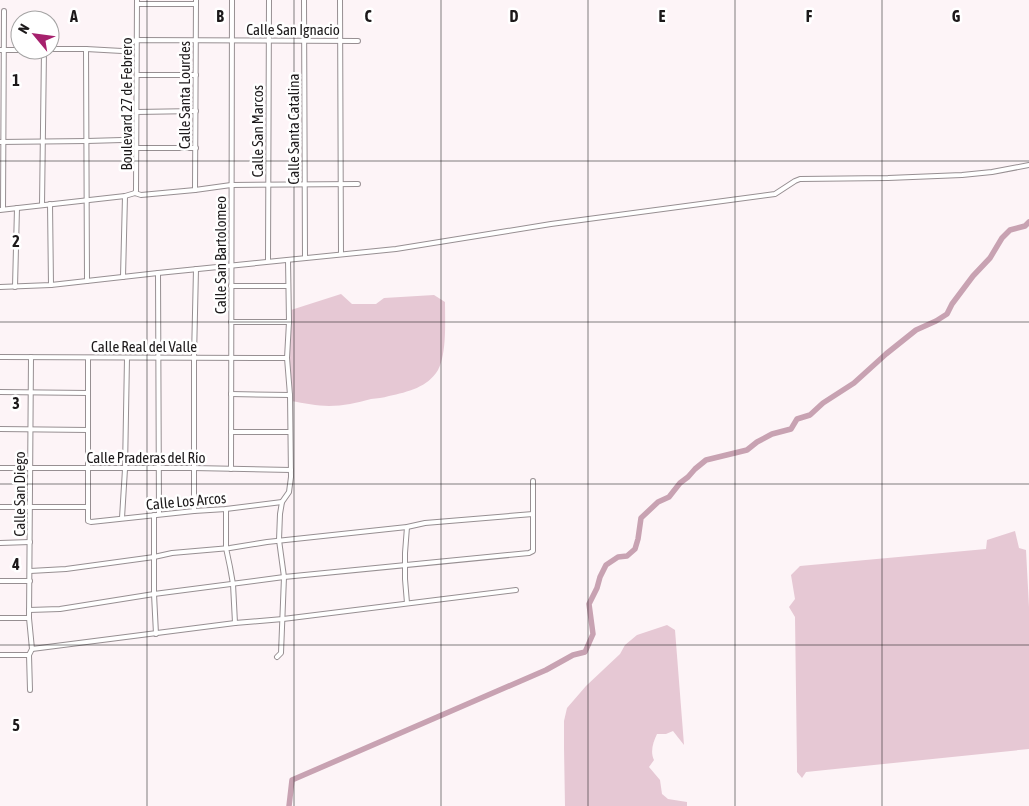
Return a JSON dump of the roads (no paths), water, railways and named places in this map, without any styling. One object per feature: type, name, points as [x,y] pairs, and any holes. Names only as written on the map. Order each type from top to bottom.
[{"type":"street","name":"Calle San Bartolomeo","points":[[231,469],[232,0]]},
{"type":"street","name":"Calle San Marcos","points":[[268,261],[269,0]]},
{"type":"street","name":"Calle Santa Catalina","points":[[304,0],[305,258]]},
{"type":"street","points":[[340,0],[341,254]]},
{"type":"street","points":[[137,2],[196,2]]},
{"type":"street","name":"Boulevard 27 de Febrero","points":[[135,193],[137,2]]},
{"type":"street","name":"Calle Santa Lourdes","points":[[195,190],[196,2]]},
{"type":"street","points":[[4,11],[1,142],[2,210],[125,196],[135,193],[141,196],[231,185],[358,184]]},
{"type":"street","name":"Calle San Ignacio","points":[[137,40],[358,41]]},
{"type":"street","points":[[60,49],[122,51],[127,49],[133,41],[137,40]]},
{"type":"street","points":[[86,49],[87,281]]},
{"type":"street","points":[[42,205],[44,60]]},
{"type":"street","points":[[137,75],[196,75]]},
{"type":"street","points":[[137,112],[196,110]]},
{"type":"street","points":[[1,142],[122,140]]},
{"type":"street","points":[[136,148],[196,148]]},
{"type":"street","points":[[0,287],[51,285],[396,249],[551,224],[775,194],[800,179],[962,175],[1029,166]]},
{"type":"street","points":[[123,277],[125,196]]},
{"type":"street","points":[[50,204],[51,285]]},
{"type":"street","points":[[15,286],[17,208]]},
{"type":"street","points":[[277,658],[281,653],[284,577],[279,540],[280,514],[282,502],[290,492],[291,470],[290,395],[287,358],[289,322],[288,260]]},
{"type":"street","points":[[194,511],[196,269]]},
{"type":"street","points":[[156,634],[154,557],[159,469],[158,273]]},
{"type":"street","points":[[231,286],[288,286]]},
{"type":"street","points":[[231,322],[289,322]]},
{"type":"street","name":"Calle Real del Valle","points":[[0,357],[287,358]]},
{"type":"street","name":"Calle San Diego","points":[[31,357],[29,618],[32,649]]},
{"type":"street","points":[[0,507],[88,507],[88,358]]},
{"type":"street","points":[[122,518],[127,358]]},
{"type":"street","points":[[0,392],[88,393]]},
{"type":"street","points":[[231,394],[290,395]]},
{"type":"street","points":[[0,429],[88,430]]},
{"type":"street","points":[[231,432],[290,432]]},
{"type":"street","name":"Calle Praderas del Río","points":[[0,468],[291,470]]},
{"type":"street","points":[[30,610],[60,609],[154,594],[284,577],[529,554],[533,551],[533,481]]},
{"type":"street","name":"Calle Los Arcos","points":[[88,507],[90,521],[282,502]]},
{"type":"street","points":[[226,509],[226,548],[233,584],[235,623]]},
{"type":"street","points":[[30,571],[66,569],[172,553],[407,527],[426,523],[533,514]]},
{"type":"street","points":[[407,527],[404,550],[407,603]]},
{"type":"street","points":[[0,543],[30,542]]},
{"type":"street","points":[[0,581],[30,581]]},
{"type":"street","points":[[30,690],[29,655],[32,649],[516,590]]},
{"type":"street","points":[[0,618],[29,618]]},
{"type":"street","points":[[0,655],[29,655]]},
{"type":"waterway","points":[[289,806],[292,780],[546,670],[573,655],[585,652],[593,634],[589,604],[600,577],[606,565],[618,557],[627,556],[635,549],[641,518],[658,502],[669,497],[680,483],[706,460],[747,450],[772,434],[791,429],[797,419],[810,415],[823,403],[854,383],[916,330],[947,314],[952,304],[973,276],[990,258],[1002,238],[1010,230],[1025,226],[1029,222]]}]
